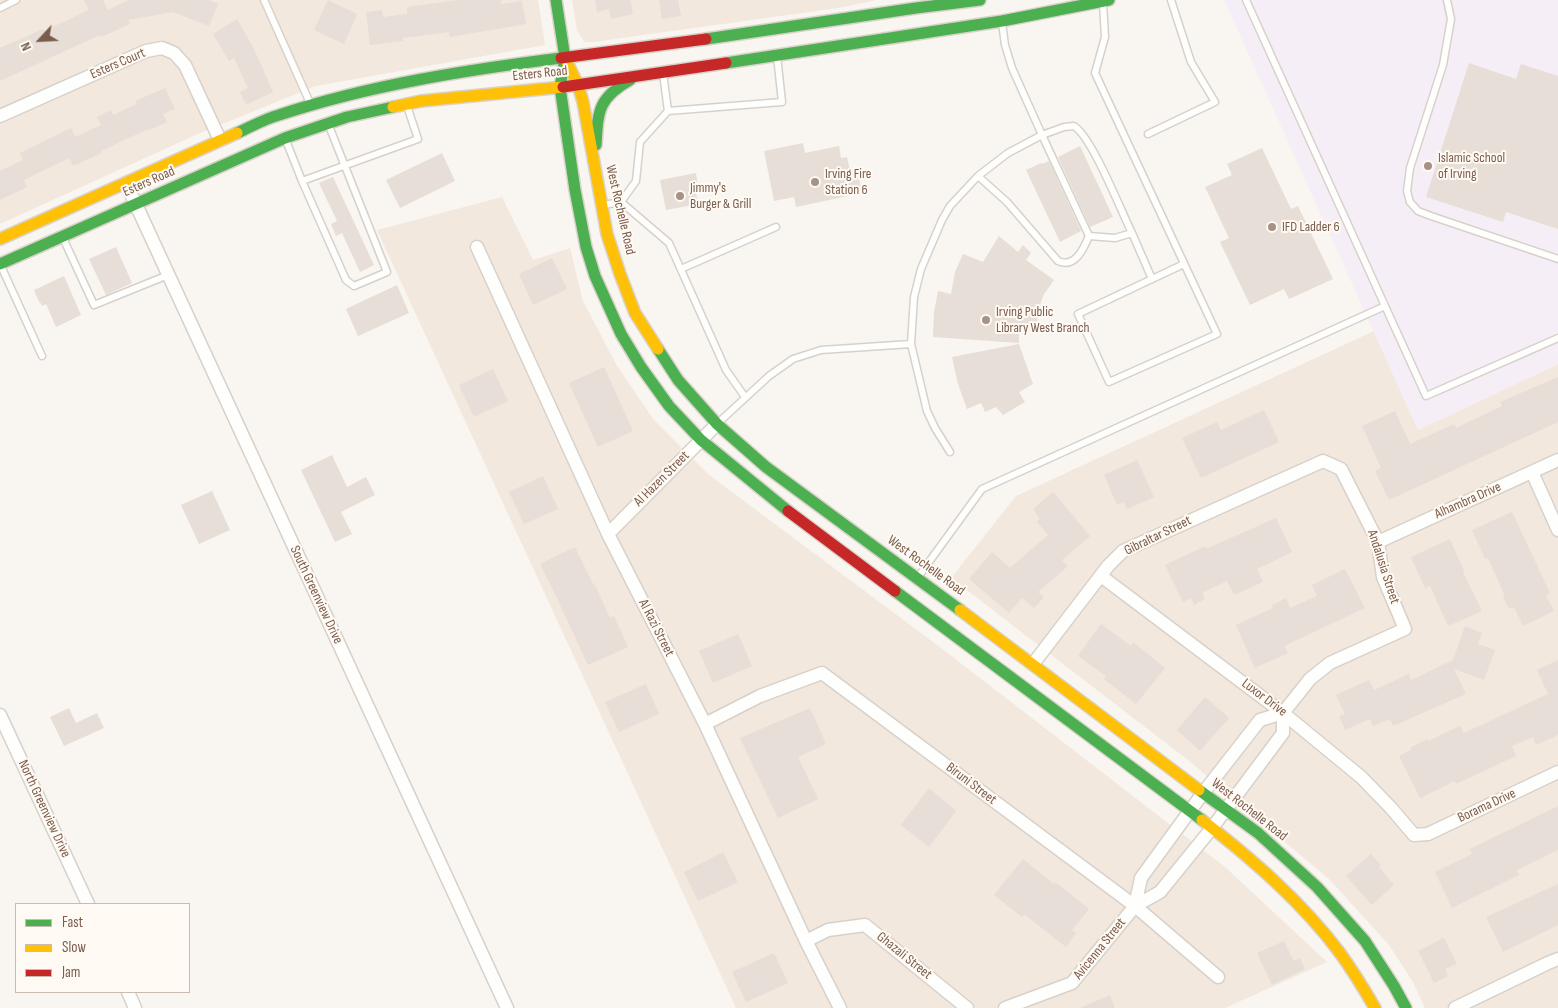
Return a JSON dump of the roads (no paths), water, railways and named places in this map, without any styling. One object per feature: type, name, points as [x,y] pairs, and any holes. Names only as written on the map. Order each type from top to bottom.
[{"type":"street","name":"West Rochelle Road","points":[[556,0],[564,58],[560,87],[575,190],[586,247],[595,276],[621,334],[641,367],[669,406],[701,440],[766,494],[1212,828],[1289,896],[1327,935],[1354,971],[1376,1008]]},
{"type":"street","name":"Esters Road","points":[[0,265],[285,138],[347,117],[421,101],[578,85],[663,72],[906,9],[980,0]]},
{"type":"street","name":"Esters Road","points":[[0,239],[277,116],[311,104],[384,86],[431,77],[564,58],[776,42],[1002,21],[1106,1]]},
{"type":"street","name":"Esters Court","points":[[0,116],[146,51],[162,48],[174,53],[185,65],[220,140]]},
{"type":"street","name":"West Rochelle Road","points":[[564,58],[578,85],[607,234],[620,274],[635,313],[678,380],[717,424],[766,467],[1258,833],[1317,887],[1365,941],[1406,1008]]},
{"type":"street","points":[[597,181],[596,143],[600,115],[605,99],[615,88],[637,76]]},
{"type":"street","name":"South Greenview Drive","points":[[126,183],[507,1008]]},
{"type":"street","name":"Al Razi Street","points":[[477,247],[608,534],[705,724],[806,941],[840,1008]]},
{"type":"street","name":"Al Hazen Street","points":[[608,534],[717,424]]},
{"type":"street","name":"Alhambra Drive","points":[[1378,542],[1558,460]]},
{"type":"street","name":"Andalusia Street","points":[[1283,713],[1310,679],[1330,663],[1405,629],[1383,577],[1378,542],[1341,469],[1323,461]]},
{"type":"street","name":"Gibraltar Street","points":[[1033,664],[1101,576],[1124,551],[1323,461]]},
{"type":"street","points":[[1532,472],[1558,530]]},
{"type":"street","name":"Luxor Drive","points":[[1101,576],[1283,713],[1361,777],[1414,834]]},
{"type":"street","name":"Biruni Street","points":[[705,724],[760,696],[822,673],[1135,906],[1218,977]]},
{"type":"street","points":[[1190,811],[1260,720],[1283,713],[1283,733],[1212,828]]},
{"type":"street","name":"North Greenview Drive","points":[[0,715],[88,903]]},
{"type":"street","name":"Borama Drive","points":[[1414,834],[1428,834],[1558,772]]},
{"type":"street","name":"Avicenna Street","points":[[1135,906],[1141,878],[1190,811]]},
{"type":"street","name":"Avicenna Street","points":[[1005,1008],[1072,983],[1135,906],[1160,892],[1212,828]]},
{"type":"street","name":"Ghazali Street","points":[[806,941],[828,930],[866,925],[967,1008]]},
{"type":"street","points":[[1455,1008],[1558,959]]},
{"type":"street","points":[[128,993],[135,1008]]},
{"type":"lane","points":[[0,8],[16,0]]},
{"type":"lane","points":[[264,0],[311,104]]},
{"type":"lane","points":[[1148,134],[1215,102],[1192,62],[1171,0]]},
{"type":"lane","points":[[1246,0],[1426,396],[1558,338]]},
{"type":"lane","points":[[1447,0],[1451,19],[1444,64],[1410,168],[1407,191],[1410,202],[1418,211],[1558,259]]},
{"type":"lane","points":[[1106,1],[1105,37],[1095,74],[1217,334],[1109,382],[1078,314],[1184,264]]},
{"type":"lane","points":[[978,176],[1008,202],[1058,261],[1064,264],[1074,260],[1083,250],[1089,236],[1012,68],[1002,21]]},
{"type":"lane","points":[[602,205],[621,202],[636,181],[640,142],[668,111],[782,102],[776,42]]},
{"type":"lane","points":[[663,72],[668,111]]},
{"type":"lane","points":[[302,181],[418,139],[406,104]]},
{"type":"lane","points":[[285,138],[346,280],[354,286],[386,272],[328,123]]},
{"type":"lane","points":[[950,452],[935,428],[928,411],[911,344],[914,297],[921,269],[942,220],[950,206],[978,176],[1008,153],[1042,135],[1064,127],[1074,126],[1082,133],[1101,167],[1152,279]]},
{"type":"lane","points":[[621,202],[669,243],[726,370],[745,397]]},
{"type":"lane","points":[[681,269],[776,226]]},
{"type":"lane","points":[[1089,236],[1116,238],[1132,233]]},
{"type":"lane","points":[[62,236],[94,305],[168,275]]},
{"type":"lane","points":[[0,265],[42,356]]},
{"type":"lane","points":[[917,578],[982,489],[1385,306]]},
{"type":"lane","points":[[717,424],[769,376],[793,359],[820,350],[911,344]]},
{"type":"place","name":"Islamic School of Irving","points":[[1428,166]]},
{"type":"place","name":"Irving Fire Station 6","points":[[815,182]]},
{"type":"place","name":"Jimmy's Burger & Grill","points":[[680,196]]},
{"type":"place","name":"IFD Ladder 6","points":[[1272,227]]},
{"type":"place","name":"Irving Public Library West Branch","points":[[986,320]]}]
